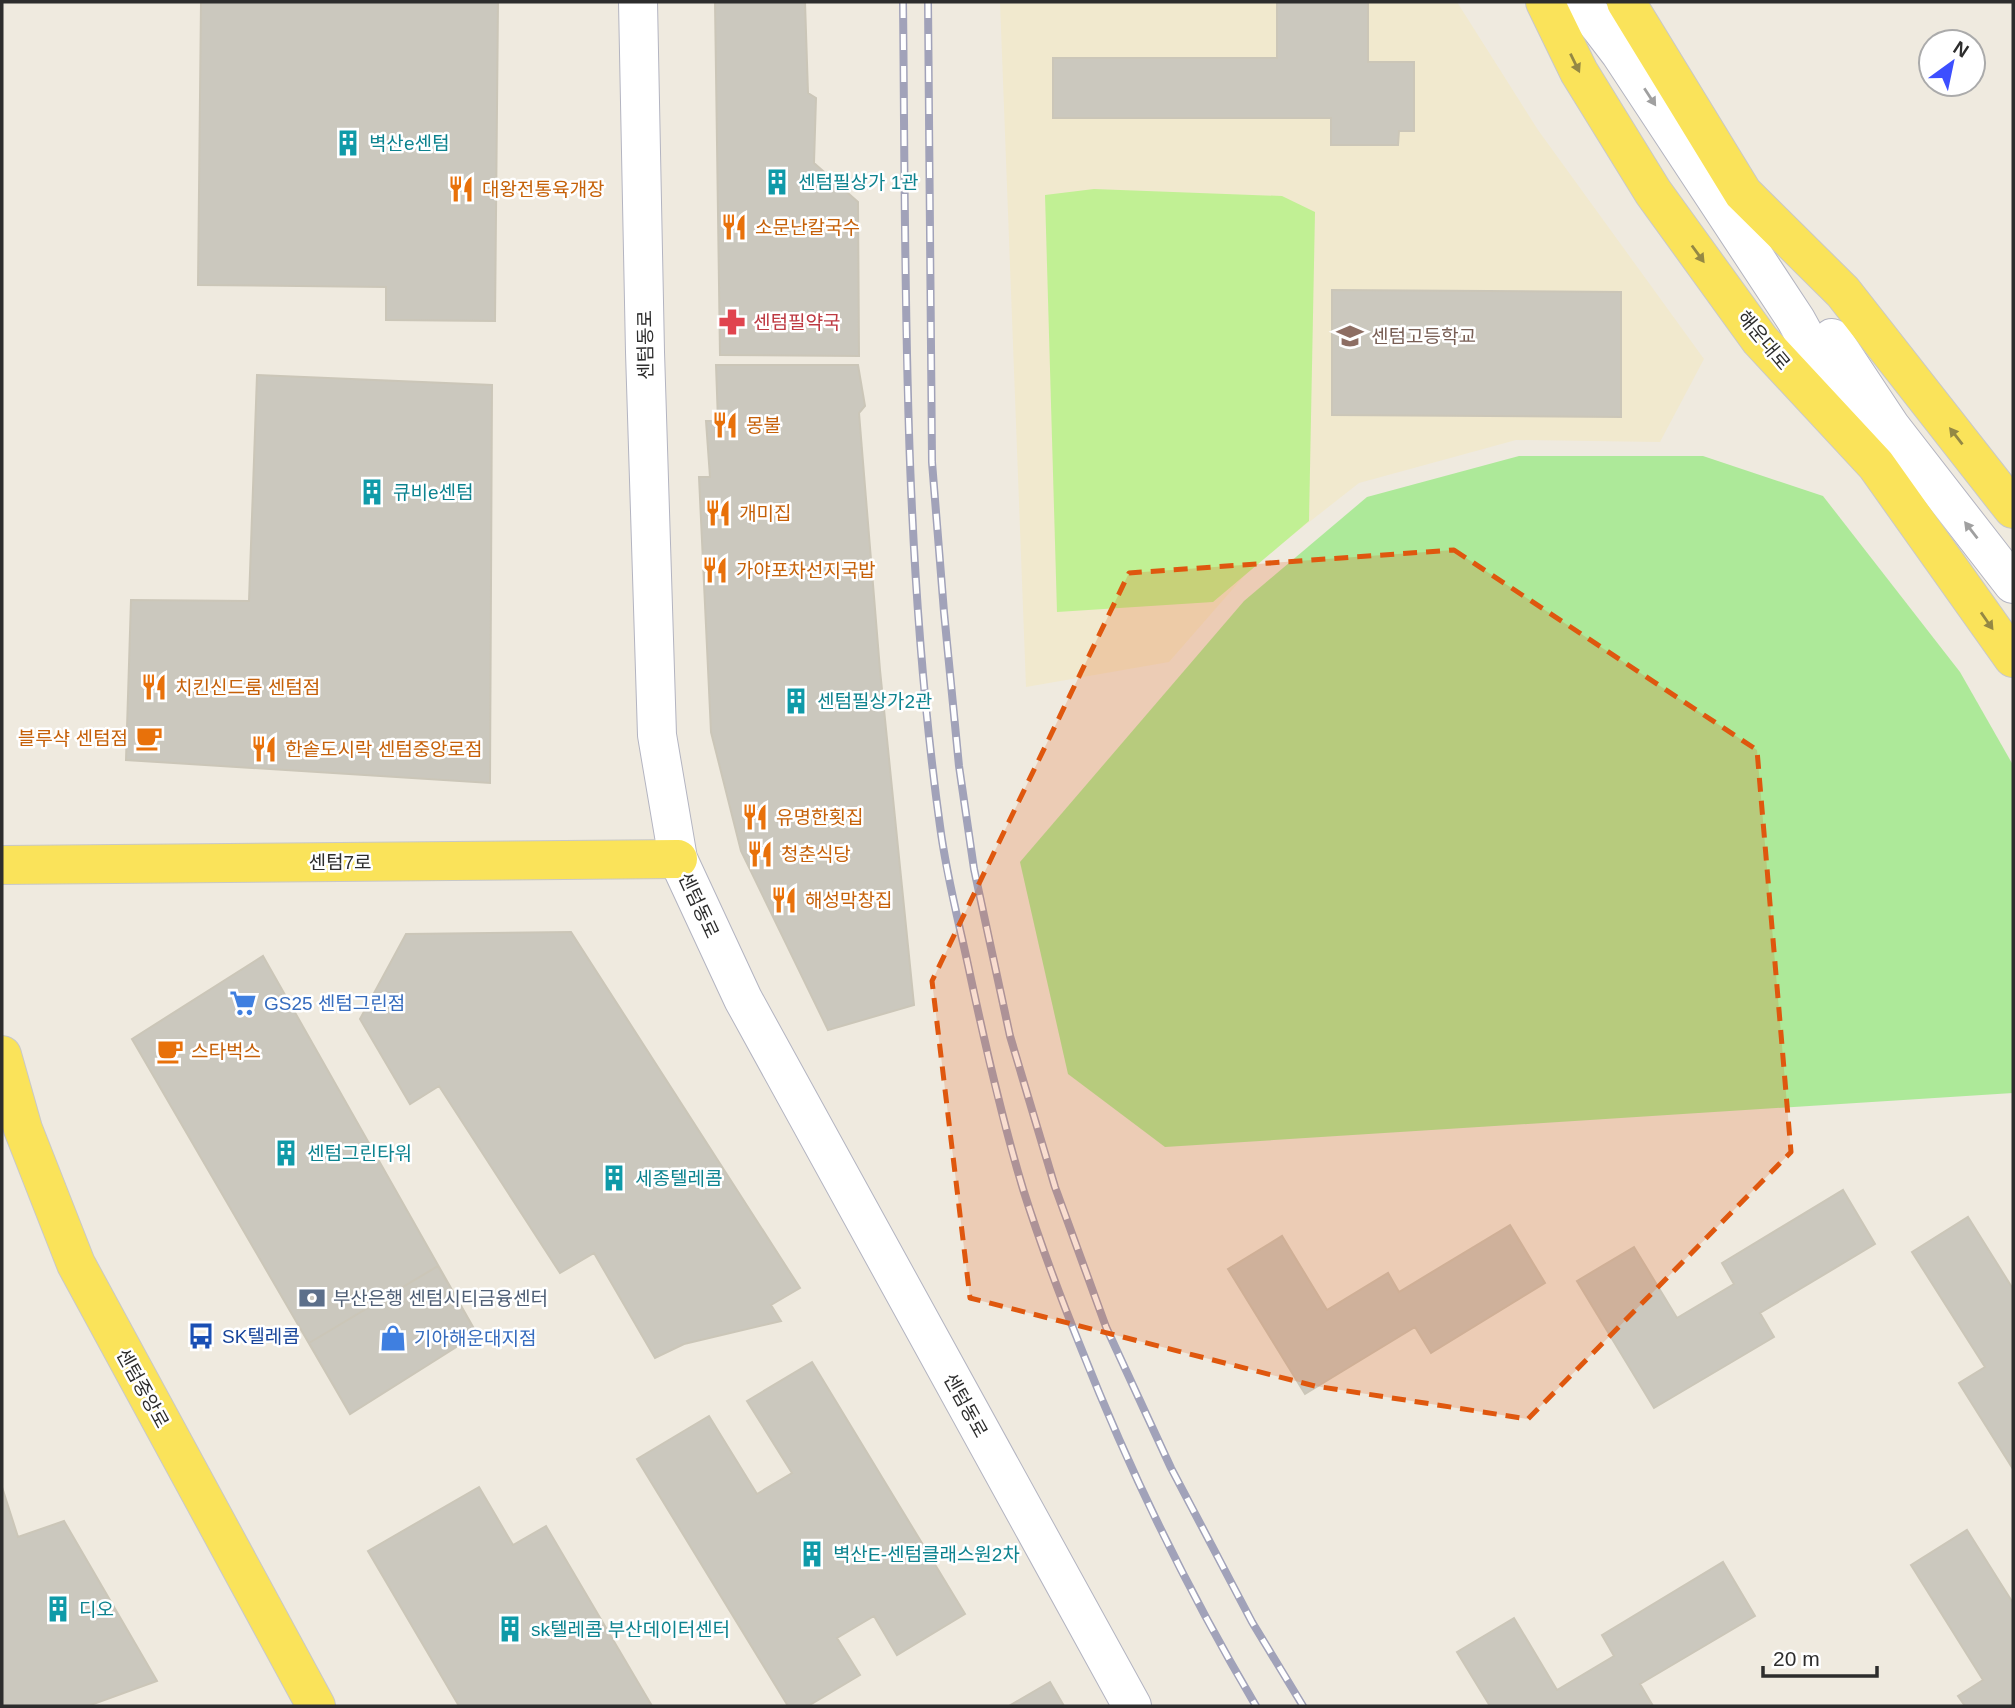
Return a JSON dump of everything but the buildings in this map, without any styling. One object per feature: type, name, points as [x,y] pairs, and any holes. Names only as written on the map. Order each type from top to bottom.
[{"type":"main road","name":"해운대로","points":[[1545,2],[1579,72],[1661,202],[1760,340],[1876,465],[2013,657]]},
{"type":"main road","points":[[1626,2],[1743,193],[1843,292],[2013,509]]},
{"type":"main road","name":"센텀7로","points":[[2,865],[678,859]]},
{"type":"main road","name":"센텀중앙로","points":[[2,1055],[23,1129],[76,1264],[316,1706]]},
{"type":"street","name":"센텀동로","points":[[638,2],[645,365],[657,735],[678,859],[743,999],[1132,1706]]},
{"type":"street","points":[[1581,2],[1620,52],[1796,320],[1876,465]]},
{"type":"street","points":[[1743,193],[1815,312],[1891,427],[2013,584]]},
{"type":"highlighted area","points":[[1454,550],[1757,750],[1791,1152],[1528,1419],[1315,1386],[970,1298],[932,981],[1129,573]]},
{"type":"shaded area","name":"센텀고등학교","points":[[1000,2],[1457,2],[1538,130],[1704,359],[1660,442],[1516,440],[1359,483],[1252,567],[1169,662],[1026,687]]},
{"type":"green space","points":[[1094,189],[1282,196],[1315,212],[1309,521],[1213,602],[1057,612],[1045,195]]},
{"type":"green space","points":[[1519,456],[1703,456],[1823,496],[1960,672],[2013,765],[2013,1093],[1165,1147],[1068,1074],[1020,862],[1244,601],[1367,497]]},
{"type":"railway","points":[[903,2],[906,312],[912,518],[928,723],[949,879],[1007,1134],[1050,1269],[1140,1485],[1207,1619],[1256,1706]]},
{"type":"railway","points":[[928,2],[932,462],[959,766],[974,869],[1010,1036],[1055,1187],[1106,1327],[1171,1468],[1252,1622],[1303,1706]]},
{"type":"place","name":"벽산e센텀","points":[[348,143]]},
{"type":"place","name":"센텀필상가 1관","points":[[777,182]]},
{"type":"place","name":"대왕전통육개장","points":[[461,189]]},
{"type":"place","name":"소문난칼국수","points":[[734,227]]},
{"type":"place","name":"센텀필약국","points":[[732,322]]},
{"type":"place","name":"센텀고등학교","points":[[1350,336]]},
{"type":"place","name":"몽불","points":[[725,425]]},
{"type":"place","name":"큐비e센텀","points":[[372,492]]},
{"type":"place","name":"개미집","points":[[718,513]]},
{"type":"place","name":"가야포차선지국밥","points":[[715,570]]},
{"type":"place","name":"치킨신드룸 센텀점","points":[[154,687]]},
{"type":"place","name":"센텀필상가2관","points":[[796,701]]},
{"type":"place","name":"블루샥 센텀점","points":[[149,738]]},
{"type":"place","name":"한솥도시락 센텀중앙로점","points":[[264,749]]},
{"type":"place","name":"유명한횟집","points":[[755,817]]},
{"type":"place","name":"청춘식당","points":[[760,854]]},
{"type":"place","name":"해성막창집","points":[[784,900]]},
{"type":"place","name":"GS25 센텀그린점","points":[[243,1003]]},
{"type":"place","name":"스타벅스","points":[[170,1051]]},
{"type":"place","name":"센텀그린타워","points":[[286,1153]]},
{"type":"place","name":"세종텔레콤","points":[[614,1178]]},
{"type":"place","name":"부산은행 센텀시티금융센터","points":[[312,1298]]},
{"type":"place","name":"SK텔레콤","points":[[201,1336]]},
{"type":"place","name":"기아해운대지점","points":[[393,1338]]},
{"type":"place","name":"벽산E-센텀클래스원2차","points":[[812,1554]]},
{"type":"place","name":"디오","points":[[58,1609]]},
{"type":"place","name":"sk텔레콤 부산데이터센터","points":[[510,1629]]}]
